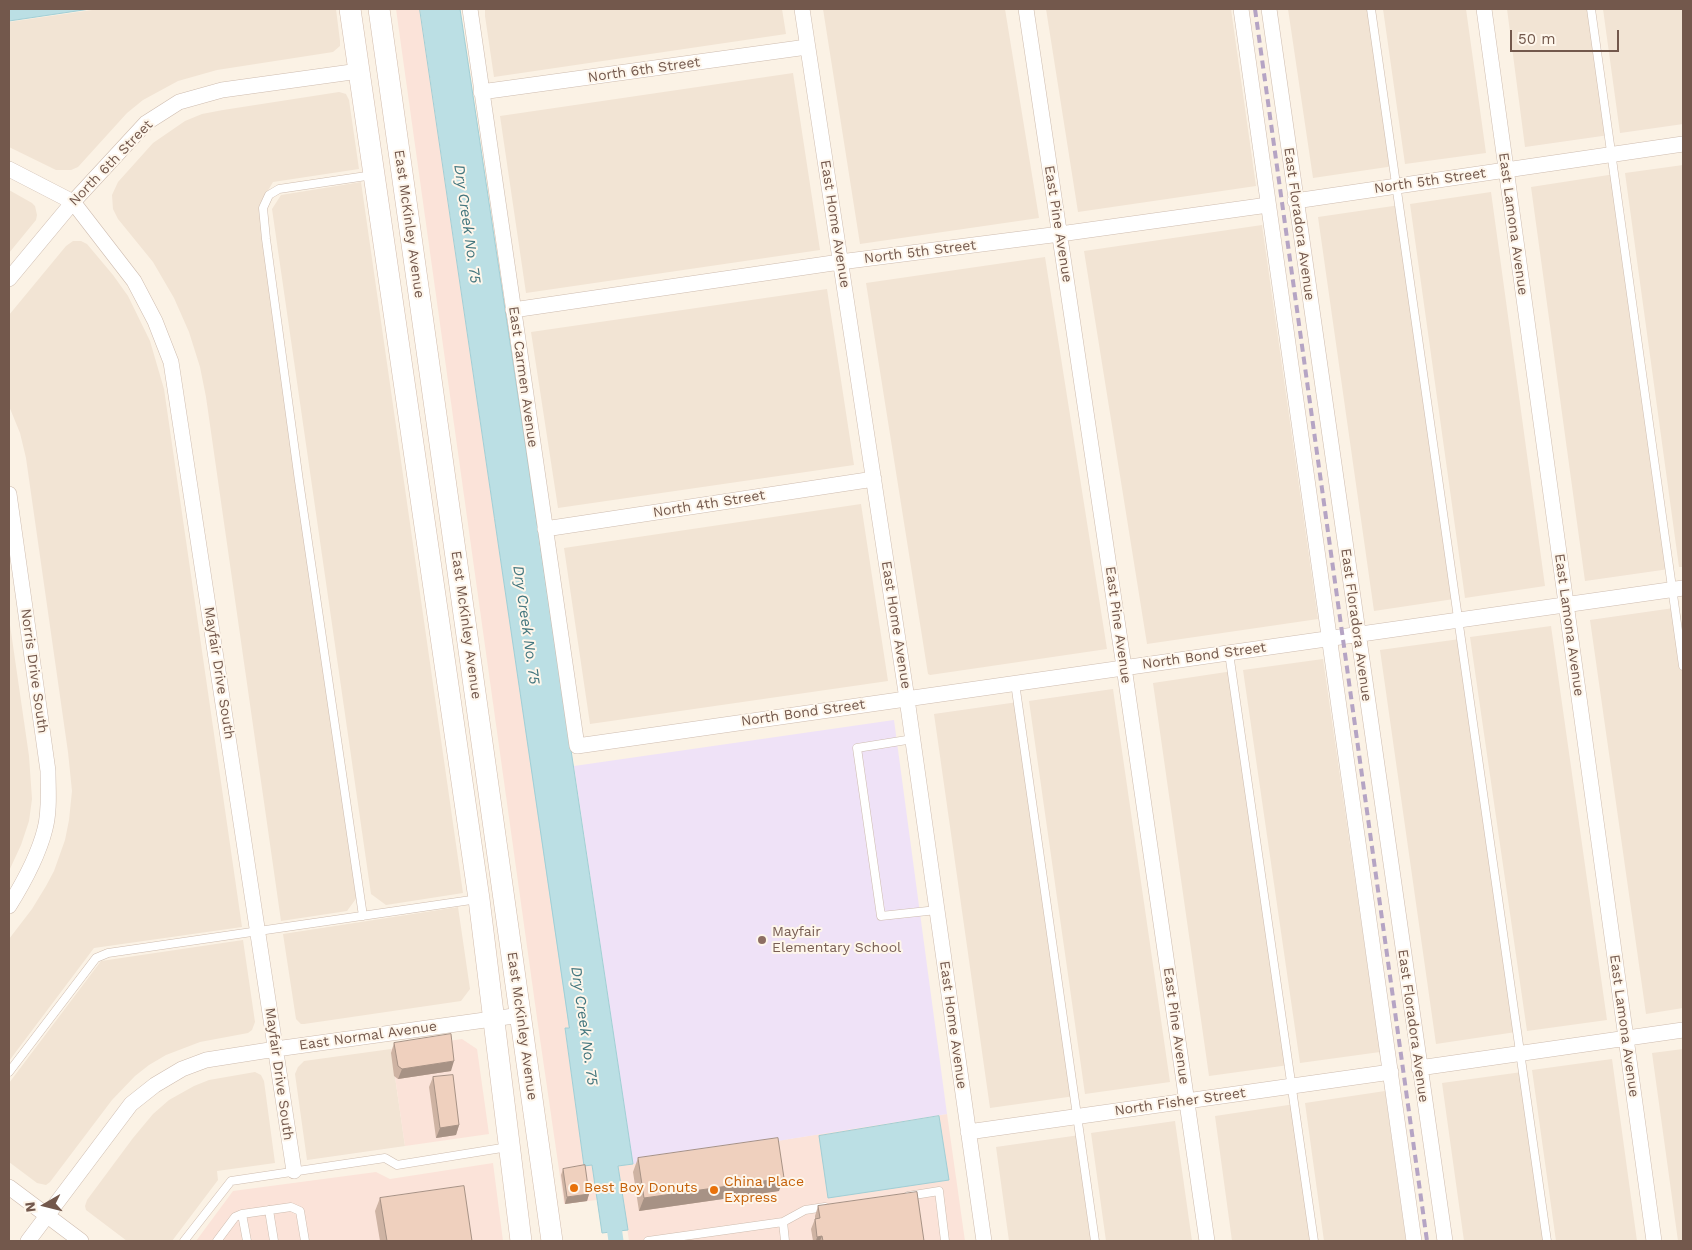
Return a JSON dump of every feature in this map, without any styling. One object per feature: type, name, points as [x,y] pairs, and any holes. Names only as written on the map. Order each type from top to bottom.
[{"type":"main road","name":"East McKinley Avenue","points":[[350,9],[479,899],[521,1241]]},
{"type":"main road","name":"East McKinley Avenue","points":[[379,9],[552,1241]]},
{"type":"main road","points":[[359,71],[366,74],[376,88],[394,199],[413,251]]},
{"type":"main road","points":[[515,1190],[536,1241]]},
{"type":"street","name":"East Carmen Avenue","points":[[470,9],[577,746]]},
{"type":"street","name":"East Home Avenue","points":[[802,9],[913,739],[984,1241]]},
{"type":"street","name":"East Pine Avenue","points":[[1026,9],[1207,1241]]},
{"type":"street","name":"East Floradora Avenue","points":[[1241,9],[1414,1241]]},
{"type":"street","name":"East Floradora Avenue","points":[[1268,9],[1445,1241]]},
{"type":"street","name":"East Lamona Avenue","points":[[1484,9],[1654,1241]]},
{"type":"street","name":"North 6th Street","points":[[481,92],[807,47]]},
{"type":"street","name":"North 6th Street","points":[[9,279],[73,202],[146,123],[179,102],[222,90],[359,71]]},
{"type":"street","name":"North 5th Street","points":[[1296,201],[1683,144]]},
{"type":"street","points":[[9,169],[73,202]]},
{"type":"street","name":"Mayfair Drive South","points":[[73,202],[134,281],[155,321],[171,362],[294,1171]]},
{"type":"street","name":"North 5th Street","points":[[513,310],[840,262],[1268,205]]},
{"type":"street","name":"North 4th Street","points":[[545,529],[874,480]]},
{"type":"street","name":"Norris Drive South","points":[[9,494],[48,771],[46,828],[25,879],[9,906]]},
{"type":"street","name":"North Bond Street","points":[[577,746],[1678,589]]},
{"type":"street","name":"East Normal Avenue","points":[[28,1241],[131,1104],[155,1085],[182,1069],[206,1060],[521,1015]]},
{"type":"street","points":[[1419,1068],[1683,1030]]},
{"type":"street","name":"North Fisher Street","points":[[968,1132],[1391,1072]]},
{"type":"street","points":[[9,1186],[81,1241]]},
{"type":"lane","points":[[1371,9],[1547,1241]]},
{"type":"lane","points":[[1591,9],[1611,155],[1678,589],[1683,666]]},
{"type":"lane","points":[[363,916],[299,481],[263,208],[269,195],[279,189],[373,175]]},
{"type":"lane","points":[[1229,652],[1314,1241]]},
{"type":"lane","points":[[1015,683],[1095,1241]]},
{"type":"lane","points":[[913,739],[856,748],[881,916],[937,910]]},
{"type":"lane","points":[[9,1072],[96,958],[108,953],[479,899]]},
{"type":"lane","points":[[184,1241],[231,1181],[385,1158],[397,1165],[510,1147]]},
{"type":"lane","points":[[900,1197],[939,1191],[945,1241]]},
{"type":"lane","points":[[648,1241],[783,1222],[805,1210],[834,1206]]},
{"type":"lane","points":[[218,1240],[235,1217],[242,1214],[291,1207],[300,1211],[305,1241]]},
{"type":"lane","points":[[269,1210],[274,1241]]},
{"type":"lane","points":[[242,1214],[247,1241]]},
{"type":"lane","points":[[783,1222],[785,1241]]},
{"type":"shaded area","points":[[99,9],[336,9],[340,46],[333,52],[217,70],[178,81],[143,100],[127,113],[78,167],[71,170],[56,170],[9,147],[9,22]]},
{"type":"shaded area","points":[[396,9],[420,9],[569,1028],[565,1029],[584,1165],[592,1165],[597,1200],[564,1204]]},
{"type":"shaded area","points":[[485,9],[782,9],[786,34],[494,77]]},
{"type":"shaded area","points":[[823,9],[1005,9],[1039,218],[860,244]]},
{"type":"shaded area","points":[[1046,9],[1231,9],[1256,186],[1078,212]]},
{"type":"shaded area","points":[[1288,9],[1372,9],[1394,166],[1313,178]]},
{"type":"shaded area","points":[[1383,9],[1466,9],[1486,153],[1405,164]]},
{"type":"shaded area","points":[[1507,9],[1592,9],[1609,135],[1525,147]]},
{"type":"shaded area","points":[[1603,9],[1683,9],[1683,124],[1620,133]]},
{"type":"shaded area","points":[[793,73],[820,250],[526,293],[500,116]]},
{"type":"shaded area","points":[[339,92],[346,94],[349,100],[359,169],[273,182],[259,206],[358,896],[347,911],[281,921],[206,397],[200,367],[189,332],[174,298],[153,262],[118,219],[113,209],[112,195],[118,182],[153,143],[185,121],[202,114],[223,110]]},
{"type":"shaded area","points":[[1683,165],[1683,567],[1679,567],[1625,173]]},
{"type":"shaded area","points":[[1615,174],[1669,569],[1585,581],[1531,187]]},
{"type":"shaded area","points":[[361,182],[463,893],[386,905],[371,894],[272,209],[281,195]]},
{"type":"shaded area","points":[[9,190],[32,203],[35,206],[37,215],[36,220],[9,253]]},
{"type":"shaded area","points":[[1491,192],[1545,586],[1465,598],[1410,204]]},
{"type":"shaded area","points":[[1400,205],[1454,599],[1374,611],[1318,217]]},
{"type":"shaded area","points":[[1262,225],[1318,619],[1147,644],[1084,251]]},
{"type":"shaded area","points":[[73,241],[81,241],[87,244],[128,296],[150,341],[164,389],[242,927],[94,948],[9,1061],[9,939],[32,909],[54,871],[65,840],[72,791],[26,458],[20,433],[9,406],[9,315],[66,246]]},
{"type":"shaded area","points":[[1045,257],[1107,649],[930,675],[928,674],[866,283]]},
{"type":"shaded area","points":[[827,289],[854,465],[558,508],[531,332]]},
{"type":"shaded area","points":[[861,504],[888,681],[590,724],[564,548]]},
{"type":"shaded area","points":[[1674,608],[1683,670],[1683,1008],[1646,1014],[1590,620]]},
{"type":"shaded area","points":[[9,618],[29,756],[32,799],[29,821],[9,871]]},
{"type":"shaded area","points":[[1551,626],[1607,1020],[1527,1031],[1470,637]]},
{"type":"shaded area","points":[[1460,639],[1516,1032],[1436,1044],[1380,650]]},
{"type":"shaded area","points":[[1323,659],[1380,1052],[1300,1063],[1243,670]]},
{"type":"shaded area","points":[[1233,671],[1289,1065],[1209,1076],[1153,683]]},
{"type":"shaded area","points":[[1113,689],[1170,1082],[1085,1094],[1029,701]]},
{"type":"shaded area","points":[[1018,702],[1075,1096],[990,1108],[934,714]]},
{"type":"shaded area","name":"Mayfair Elementary School","points":[[894,720],[947,1114],[633,1164],[574,766]]},
{"type":"shaded area","points":[[458,907],[470,989],[461,1001],[304,1024],[301,1024],[296,1019],[283,934]]},
{"type":"shaded area","points":[[243,940],[255,1022],[252,1030],[248,1033],[200,1042],[166,1055],[149,1065],[135,1076],[112,1100],[46,1185],[37,1183],[9,1162],[9,1083],[101,961]]},
{"type":"shaded area","points":[[462,1039],[477,1049],[489,1134],[405,1146],[391,1049]]},
{"type":"shaded area","points":[[391,1049],[405,1146],[307,1160],[295,1074],[298,1067],[304,1061]]},
{"type":"shaded area","points":[[1683,1049],[1683,1241],[1678,1241],[1652,1053]]},
{"type":"shaded area","points":[[1612,1059],[1637,1241],[1556,1241],[1532,1070]]},
{"type":"shaded area","points":[[255,1072],[261,1075],[264,1081],[275,1163],[217,1171],[218,1180],[172,1241],[127,1241],[86,1210],[87,1200],[133,1138],[153,1114],[169,1100],[209,1080]]},
{"type":"shaded area","points":[[1522,1072],[1545,1241],[1464,1241],[1442,1083]]},
{"type":"shaded area","points":[[1385,1091],[1406,1241],[1324,1241],[1305,1103]]},
{"type":"shaded area","points":[[1295,1104],[1314,1241],[1232,1241],[1215,1116]]},
{"type":"shaded area","points":[[947,1114],[965,1241],[629,1241],[618,1166]]},
{"type":"shaded area","points":[[1175,1121],[1192,1241],[1106,1241],[1091,1133]]},
{"type":"shaded area","points":[[1080,1135],[1095,1241],[1009,1241],[996,1147]]},
{"type":"shaded area","points":[[493,1163],[503,1241],[196,1241],[233,1191],[376,1172],[390,1179]]},
{"type":"water","points":[[9,9],[90,9],[9,21]]},
{"type":"water","points":[[420,9],[460,9],[633,1164],[618,1166],[628,1230],[602,1233],[592,1165],[584,1166],[565,1028],[569,1028]]},
{"type":"water","points":[[939,1116],[949,1180],[828,1198],[819,1136]]},
{"type":"building","points":[[451,1034],[454,1061],[402,1069],[398,1066],[394,1043]]},
{"type":"building","points":[[453,1075],[459,1125],[440,1128],[433,1077]]},
{"type":"building","points":[[778,1138],[784,1178],[644,1198],[638,1158]]},
{"type":"building","name":"Best Boy Donuts","points":[[585,1165],[589,1194],[567,1197],[563,1169]]},
{"type":"building","points":[[464,1186],[472,1241],[387,1241],[380,1198]]},
{"type":"building","points":[[917,1192],[924,1241],[823,1241],[822,1236],[817,1237],[815,1219],[820,1218],[818,1206]]},
{"type":"waterway","name":"Dry Creek No. 75","points":[[612,1212],[616,1241]]},
{"type":"railway","points":[[1255,9],[1427,1241]]},
{"type":"place","name":"Mayfair Elementary School","points":[[762,940]]},
{"type":"place","name":"Best Boy Donuts","points":[[574,1188]]},
{"type":"place","name":"China Place Express","points":[[714,1190]]}]
